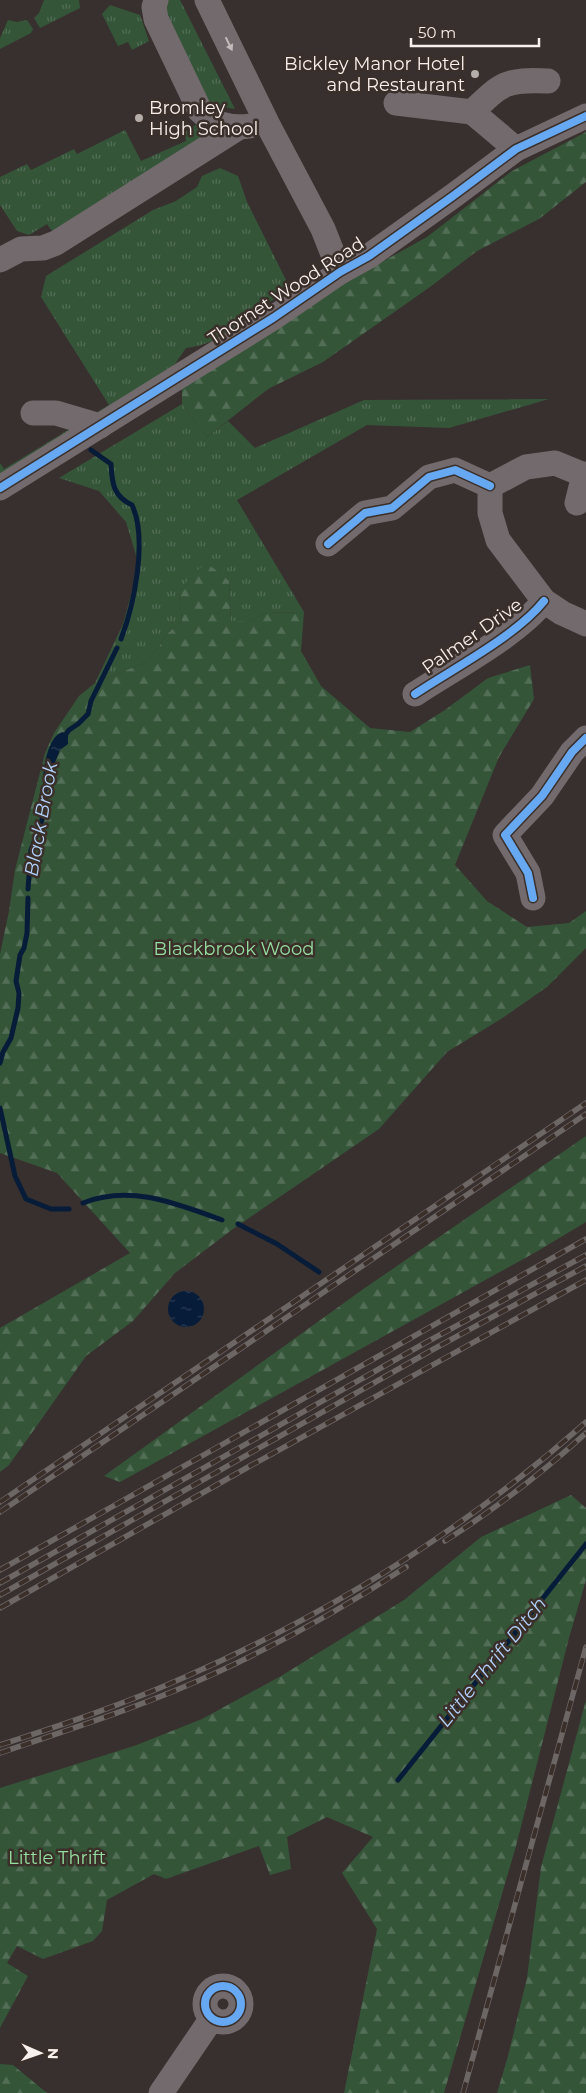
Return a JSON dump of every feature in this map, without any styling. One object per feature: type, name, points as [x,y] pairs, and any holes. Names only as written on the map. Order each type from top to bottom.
[{"type":"street","points":[[156,0],[154,7],[156,19],[200,111],[212,120],[238,128]]},
{"type":"street","points":[[207,0],[267,123],[323,229],[340,272]]},
{"type":"street","points":[[472,112],[499,86],[511,82],[548,81]]},
{"type":"street","points":[[396,103],[472,112],[516,149]]},
{"type":"street","name":"Thornet Wood Road","points":[[0,488],[273,318],[392,239],[516,149],[586,116]]},
{"type":"street","points":[[0,260],[21,249],[43,248],[56,243],[238,128],[267,123]]},
{"type":"street","points":[[33,413],[56,413],[100,426]]},
{"type":"street","points":[[490,486],[526,467],[555,463],[585,474],[577,503]]},
{"type":"street","points":[[337,537],[365,513],[392,508],[429,477],[455,470],[490,486]]},
{"type":"street","points":[[490,486],[490,513],[498,540],[544,602],[586,624]]},
{"type":"street","name":"Palmer Drive","points":[[415,694],[500,639],[538,610],[544,602]]},
{"type":"street","points":[[533,898],[528,873],[505,835],[542,796],[579,745]]},
{"type":"street","points":[[161,2093],[212,2018]]},
{"type":"green space","points":[[44,0],[79,0],[80,8],[40,28],[34,18],[39,13]]},
{"type":"green space","points":[[163,0],[180,0],[235,109],[211,105],[163,20]]},
{"type":"green space","points":[[110,5],[140,15],[149,41],[132,50],[128,42],[118,46],[102,14]]},
{"type":"green space","points":[[8,20],[17,22],[27,20],[33,29],[31,33],[0,49],[0,38]]},
{"type":"green space","points":[[199,123],[217,130],[57,238],[47,224],[29,235],[17,231],[0,205],[0,177],[27,164],[31,170],[74,149],[77,154],[125,130],[141,161],[186,141],[185,132]]},
{"type":"green space","points":[[586,132],[586,182],[539,219],[477,251],[430,287],[323,362],[268,389],[207,437],[182,404],[182,386],[324,294],[427,237],[512,171]]},
{"type":"green space","points":[[220,168],[238,176],[247,202],[286,280],[281,292],[227,334],[208,343],[186,348],[175,364],[0,496],[0,463],[4,469],[109,405],[41,297],[46,276],[153,210],[176,201],[197,187],[202,176]]},
{"type":"green space","points":[[549,399],[449,428],[367,425],[237,500],[304,612],[267,613],[249,621],[231,621],[229,581],[179,593],[182,621],[167,634],[158,648],[144,663],[95,683],[123,624],[139,565],[126,522],[99,491],[59,478],[182,404],[207,437],[228,421],[255,448],[364,400]]},
{"type":"green space","name":"Blackbrook Wood","points":[[207,563],[229,581],[231,621],[249,621],[267,613],[304,612],[301,651],[321,686],[370,728],[410,732],[445,710],[488,678],[530,665],[534,699],[499,757],[455,865],[487,901],[527,927],[569,923],[586,911],[586,948],[547,987],[501,1019],[447,1052],[379,1129],[233,1229],[175,1273],[133,1321],[86,1356],[9,1465],[0,1472],[0,1328],[130,1253],[57,1173],[0,1153],[0,954],[15,870],[45,753],[54,733],[79,696],[95,683],[144,663],[158,648],[167,634],[182,621],[179,593],[191,575]]},
{"type":"green space","points":[[586,1136],[586,1222],[536,1252],[120,1482],[104,1476],[362,1290]]},
{"type":"green space","name":"Little Thrift","points":[[571,1495],[586,1508],[586,1580],[569,1638],[516,1846],[444,2093],[344,2093],[377,1929],[342,1873],[373,1837],[327,1817],[287,1837],[291,1869],[270,1875],[259,1846],[166,1879],[154,1874],[107,1900],[102,1931],[93,1941],[43,1959],[17,1946],[7,1963],[28,1976],[0,2028],[0,1788],[134,1746],[202,1719],[281,1676],[404,1600],[481,1537]]},
{"type":"green space","points":[[586,1700],[586,2093],[497,2093],[527,1978],[541,1867]]},
{"type":"green space","points":[[0,2064],[13,2065],[47,2093],[0,2093]]},
{"type":"water","points":[[63,732],[68,736],[68,744],[60,750],[50,775],[43,778],[46,758],[51,744],[58,734]]},
{"type":"water","points":[[186,1291],[198,1297],[204,1309],[198,1321],[186,1327],[174,1321],[168,1309],[174,1297]]},
{"type":"waterway","name":"Black Brook","points":[[91,450],[111,464],[112,477],[117,493],[132,505],[137,519],[139,536],[137,572],[126,625],[121,639]]},
{"type":"waterway","name":"Black Brook","points":[[63,738],[69,730],[88,714],[91,701],[117,648]]},
{"type":"waterway","name":"Black Brook","points":[[28,889],[31,850],[42,820],[47,770]]},
{"type":"waterway","name":"Black Brook","points":[[0,1063],[3,1052],[11,1038],[18,1008],[19,993],[16,981],[20,955],[24,948],[27,933],[28,898]]},
{"type":"waterway","name":"Black Brook","points":[[0,1108],[15,1176],[26,1199],[51,1209],[69,1209]]},
{"type":"waterway","name":"Black Brook","points":[[83,1203],[119,1195],[154,1198],[222,1220]]},
{"type":"waterway","name":"Black Brook","points":[[238,1224],[277,1244],[319,1272]]},
{"type":"waterway","name":"Little Thrift Ditch","points":[[398,1780],[586,1544]]},
{"type":"railway","points":[[0,1502],[586,1103]]},
{"type":"railway","points":[[0,1512],[586,1114]]},
{"type":"railway","points":[[0,1570],[586,1239]]},
{"type":"railway","points":[[0,1583],[425,1343],[586,1255]]},
{"type":"railway","points":[[0,1595],[432,1350],[586,1266]]},
{"type":"railway","points":[[0,1608],[250,1466],[586,1280]]},
{"type":"railway","points":[[0,1745],[93,1714],[162,1687],[293,1625],[396,1565],[445,1532],[494,1498],[586,1422]]},
{"type":"railway","points":[[445,1541],[518,1490],[586,1433]]},
{"type":"railway","points":[[0,1753],[139,1705],[220,1671],[268,1648],[315,1622],[406,1567]]},
{"type":"railway","points":[[463,2093],[586,1647]]},
{"type":"cycle path","points":[[0,488],[273,318],[340,272],[369,256],[516,149],[586,116]]},
{"type":"cycle path","points":[[328,544],[365,513],[392,508],[429,477],[455,470],[490,486]]},
{"type":"cycle path","points":[[415,694],[484,651],[518,627],[544,601]]},
{"type":"cycle path","points":[[533,898],[528,873],[505,835],[542,796],[572,752],[586,738]]},
{"type":"cycle path","points":[[223,1986],[230,1987],[236,1991],[240,1997],[241,2004],[240,2011],[236,2017],[230,2021],[223,2022],[216,2021],[210,2017],[206,2011],[205,2004],[206,1997],[210,1991],[216,1987],[223,1986]]},
{"type":"place","name":"Bickley Manor Hotel and Restaurant","points":[[475,74]]},
{"type":"place","name":"Bromley High School","points":[[139,118]]}]
